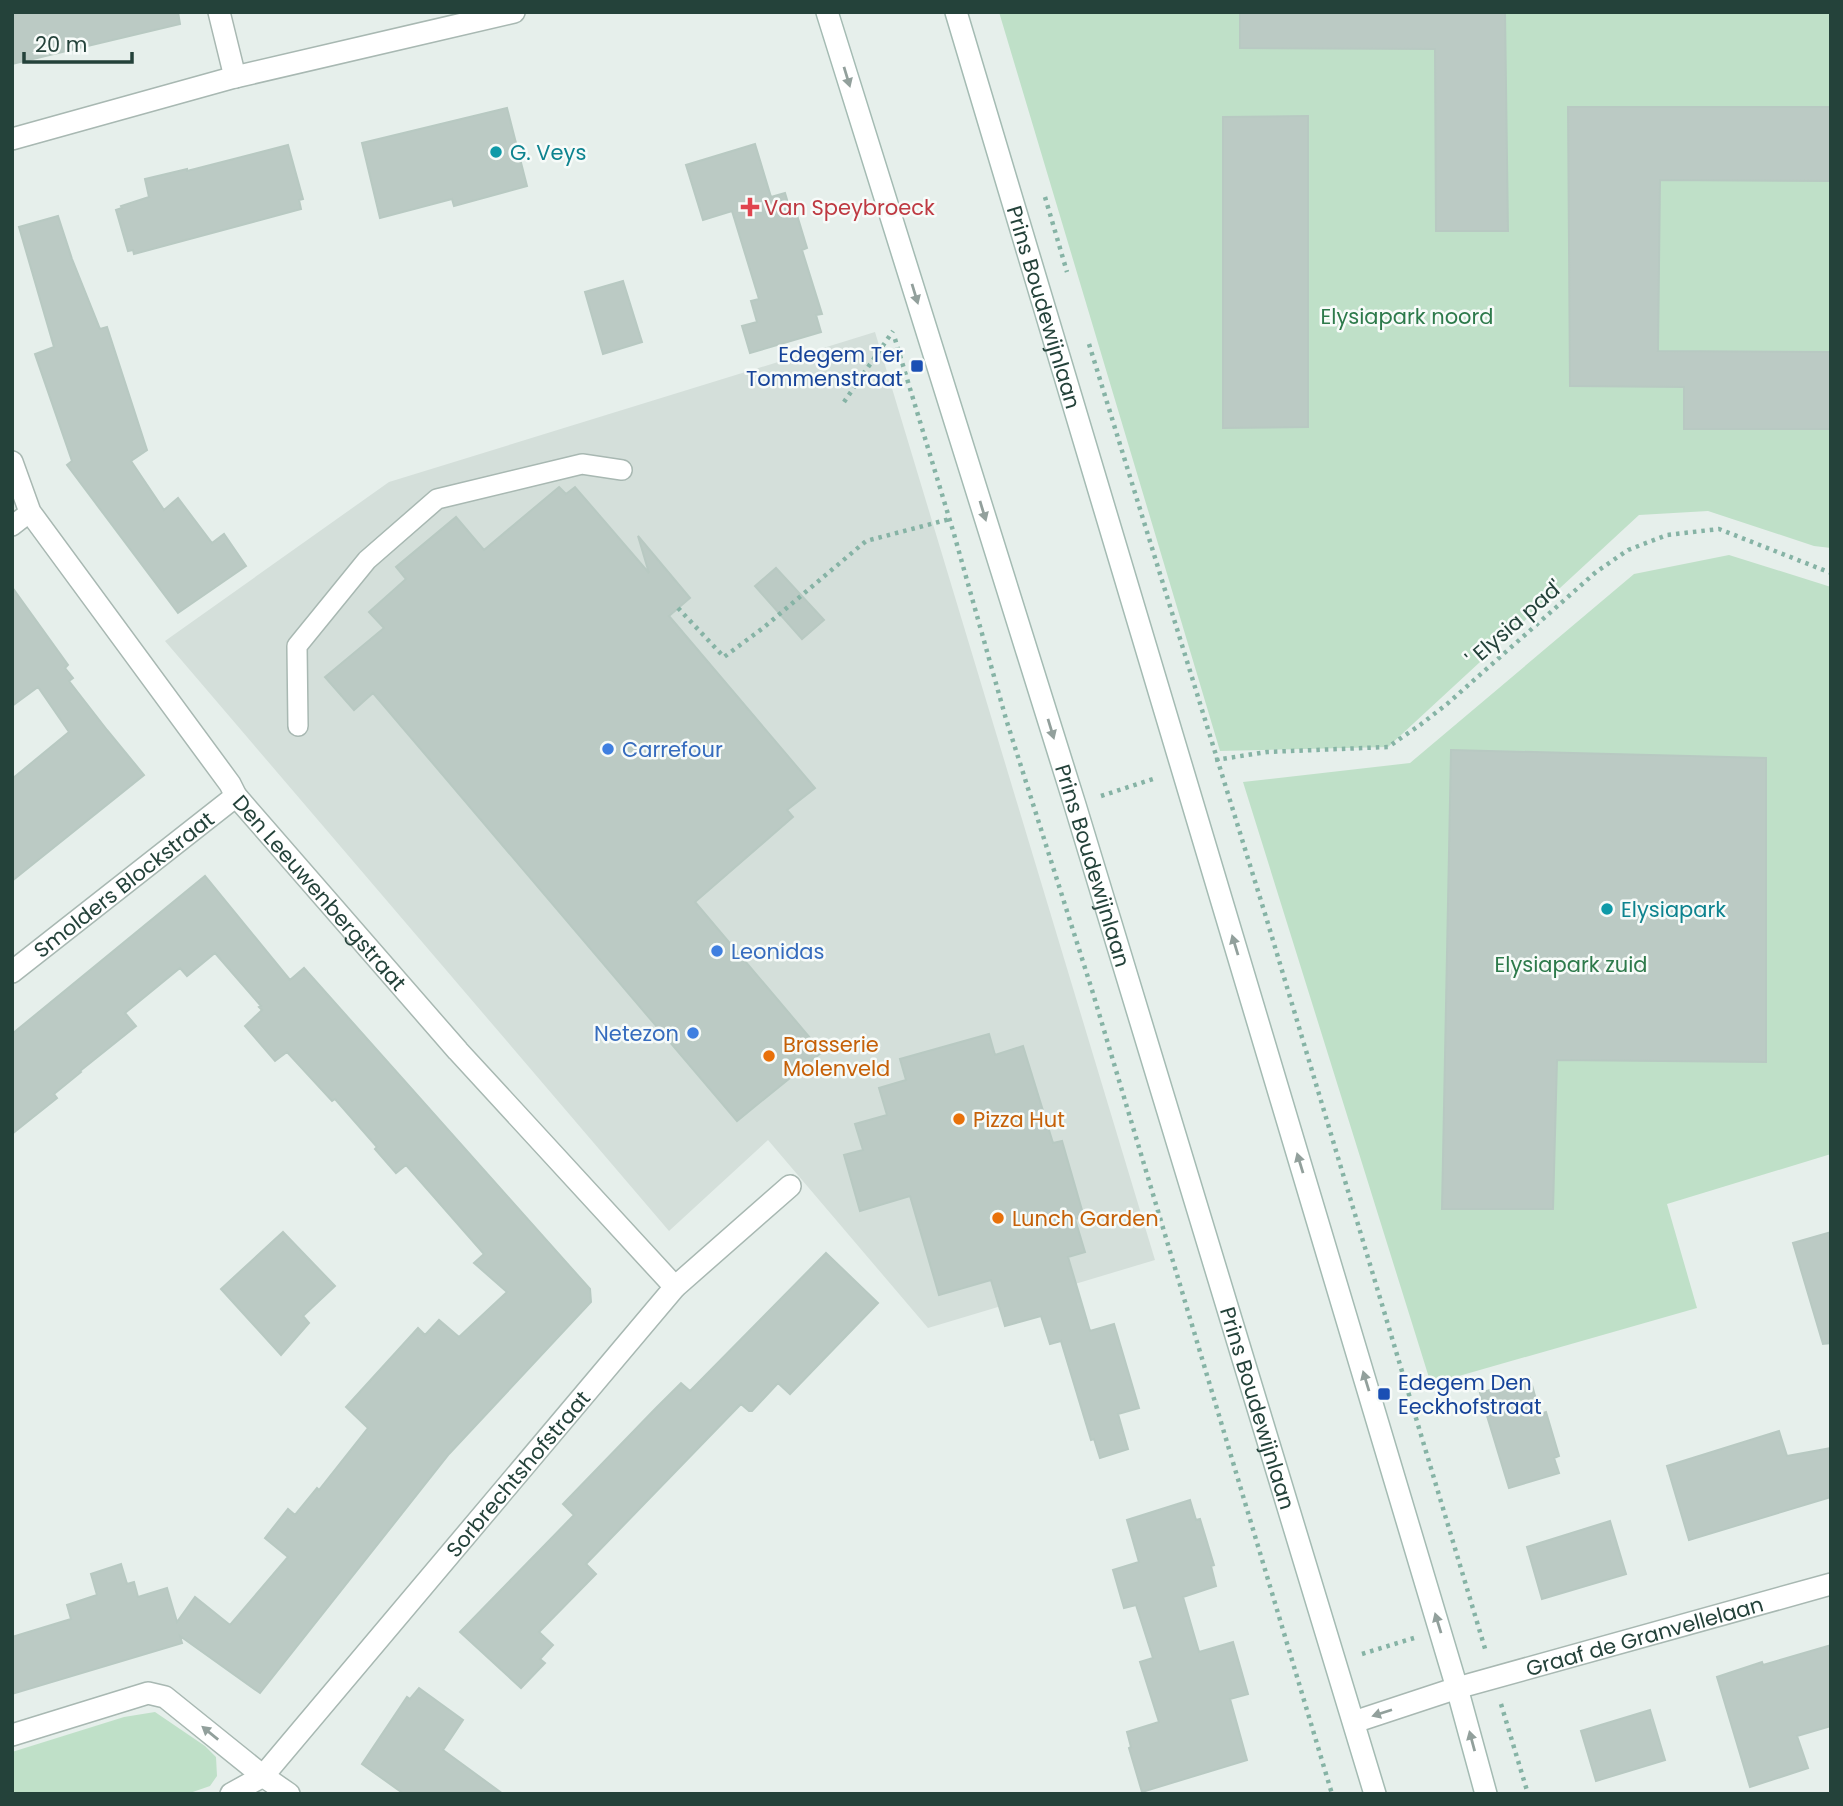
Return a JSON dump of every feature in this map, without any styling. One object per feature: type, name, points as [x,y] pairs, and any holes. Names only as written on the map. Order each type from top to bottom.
[{"type":"main road","points":[[219,12],[235,77]]},
{"type":"main road","points":[[12,139],[235,77],[514,12]]},
{"type":"main road","name":"Prins Boudewijnlaan","points":[[827,12],[1075,805],[1375,1794]]},
{"type":"main road","name":"Prins Boudewijnlaan","points":[[956,12],[1457,1688],[1486,1794]]},
{"type":"main road","name":"Den Leeuwenbergstraat","points":[[12,462],[30,512],[230,784],[236,796],[458,1051],[675,1287]]},
{"type":"main road","name":"Smolders Blockstraat","points":[[12,972],[236,796]]},
{"type":"main road","name":"Sorbrechtshofstraat","points":[[263,1776],[675,1287],[790,1186]]},
{"type":"main road","name":"Graaf de Granvellelaan","points":[[1457,1688],[1831,1584]]},
{"type":"main road","points":[[1354,1722],[1457,1688]]},
{"type":"main road","points":[[12,1735],[148,1693],[165,1697],[289,1794]]},
{"type":"main road","points":[[231,1794],[263,1776]]},
{"type":"lane","points":[[298,726],[297,646],[367,560],[438,499],[582,464],[622,470]]},
{"type":"lane","points":[[12,526],[30,512]]},
{"type":"path","points":[[1044,194],[1069,279]]},
{"type":"path","points":[[844,402],[893,331],[950,519],[1006,719],[1091,986],[1332,1794]]},
{"type":"path","points":[[1089,343],[1528,1794]]},
{"type":"path","points":[[678,608],[724,657],[763,628],[866,541],[950,519]]},
{"type":"path","name":"' Elysia pad'","points":[[1037,818],[1217,759],[1267,751],[1388,747],[1447,704],[1596,572],[1628,550],[1667,535],[1719,529],[1831,573]]},
{"type":"path","points":[[1335,1661],[1477,1620]]},
{"type":"shaded area","points":[[875,332],[1155,1260],[928,1328],[768,1140],[669,1231],[165,641],[389,482]]},
{"type":"green space","name":"Elysiapark noord","points":[[999,12],[1831,12],[1831,548],[1814,546],[1708,511],[1639,515],[1388,747],[1220,751]]},
{"type":"green space","name":"Elysiapark zuid","points":[[1729,555],[1831,587],[1831,1154],[1667,1204],[1697,1308],[1431,1384],[1243,782],[1410,763],[1634,574]]},
{"type":"green space","points":[[155,1712],[205,1746],[216,1757],[217,1776],[210,1786],[187,1794],[12,1794],[12,1752],[124,1717]]},
{"type":"building","points":[[12,12],[178,12],[180,24],[12,64]]},
{"type":"building","points":[[1240,12],[1505,12],[1508,231],[1436,231],[1435,49],[1240,48]]},
{"type":"building","points":[[1568,107],[1831,107],[1831,181],[1660,180],[1658,351],[1831,352],[1831,429],[1684,429],[1684,387],[1570,386]]},
{"type":"building","points":[[507,108],[527,186],[454,206],[452,199],[380,218],[362,143]]},
{"type":"building","points":[[1308,116],[1308,427],[1223,428],[1223,117]]},
{"type":"building","points":[[755,144],[771,197],[785,193],[788,203],[793,202],[807,248],[802,250],[822,314],[816,315],[821,332],[750,353],[742,326],[757,322],[751,301],[759,299],[732,211],[703,220],[686,165]]},
{"type":"building","points":[[288,145],[303,199],[299,200],[301,209],[134,254],[133,250],[128,251],[116,210],[149,197],[145,179]]},
{"type":"building","points":[[58,216],[100,329],[107,327],[147,450],[131,461],[164,510],[178,498],[212,543],[224,534],[246,566],[178,613],[67,465],[72,461],[35,354],[54,347],[19,227]]},
{"type":"building","points":[[623,281],[642,342],[603,354],[585,292]]},
{"type":"building","name":"Carrefour","points":[[559,487],[566,494],[575,487],[649,573],[638,536],[690,598],[669,616],[815,788],[787,810],[793,817],[695,902],[822,1052],[737,1121],[373,693],[354,710],[325,677],[384,628],[369,612],[406,579],[396,567],[456,517],[484,550]]},
{"type":"building","points":[[776,568],[824,620],[802,639],[755,586]]},
{"type":"building","points":[[12,587],[68,665],[65,668],[73,678],[69,681],[144,775],[12,881],[12,779],[69,732],[38,687],[12,706]]},
{"type":"building","name":"Elysiapark","points":[[1451,750],[1766,758],[1766,1062],[1557,1060],[1553,1209],[1442,1209]]},
{"type":"building","points":[[205,876],[290,980],[304,968],[590,1289],[591,1302],[449,1454],[260,1693],[180,1636],[182,1643],[12,1694],[12,1637],[71,1619],[67,1605],[97,1595],[91,1574],[121,1564],[127,1584],[134,1582],[138,1597],[167,1588],[177,1622],[195,1597],[230,1625],[288,1557],[265,1538],[288,1509],[295,1515],[317,1488],[319,1490],[368,1428],[346,1407],[418,1328],[425,1335],[439,1320],[459,1337],[507,1292],[474,1263],[484,1254],[406,1165],[396,1173],[335,1099],[332,1101],[287,1052],[275,1061],[245,1026],[262,1010],[259,1007],[261,1006],[215,953],[187,976],[180,968],[125,1013],[136,1026],[80,1071],[54,1094],[57,1098],[12,1134],[12,1034]]},
{"type":"building","points":[[989,1034],[995,1055],[1023,1046],[1053,1143],[1062,1141],[1084,1217],[1075,1219],[1085,1252],[1068,1257],[1090,1331],[1114,1324],[1139,1408],[1118,1414],[1128,1449],[1100,1458],[1094,1439],[1091,1440],[1061,1341],[1050,1344],[1041,1316],[1005,1326],[991,1280],[939,1295],[910,1196],[860,1211],[844,1155],[863,1150],[855,1124],[887,1115],[879,1088],[906,1080],[900,1059]]},
{"type":"building","points":[[283,1232],[335,1286],[303,1316],[309,1323],[281,1355],[221,1289]]},
{"type":"building","points":[[1831,1232],[1831,1343],[1823,1344],[1793,1243]]},
{"type":"building","points":[[826,1253],[878,1303],[790,1394],[778,1383],[752,1411],[741,1404],[586,1564],[596,1574],[539,1632],[553,1645],[540,1659],[545,1663],[521,1688],[460,1632],[574,1515],[563,1504],[681,1383],[690,1391]]},
{"type":"building","points":[[1530,1378],[1540,1414],[1546,1412],[1559,1456],[1554,1458],[1559,1473],[1509,1488],[1480,1393]]},
{"type":"building","points":[[1779,1431],[1787,1456],[1831,1448],[1831,1497],[1689,1540],[1667,1466]]},
{"type":"building","points":[[1190,1500],[1196,1520],[1200,1519],[1214,1565],[1211,1566],[1216,1586],[1183,1597],[1199,1652],[1233,1642],[1248,1694],[1230,1699],[1247,1760],[1142,1792],[1127,1732],[1159,1722],[1140,1662],[1153,1658],[1136,1605],[1124,1608],[1113,1570],[1139,1562],[1127,1520]]},
{"type":"building","points":[[1610,1521],[1626,1574],[1542,1599],[1527,1547]]},
{"type":"building","points":[[1831,1645],[1831,1726],[1797,1736],[1808,1768],[1750,1787],[1717,1677],[1762,1662],[1763,1665]]},
{"type":"building","points":[[419,1688],[463,1720],[443,1750],[503,1794],[404,1794],[362,1764],[407,1697],[410,1699]]},
{"type":"building","points":[[1650,1710],[1665,1760],[1596,1781],[1581,1731]]},
{"type":"place","name":"G. Veys","points":[[496,152]]},
{"type":"place","name":"Van Speybroeck","points":[[750,207]]},
{"type":"place","name":"Edegem Ter Tommenstraat","points":[[917,366]]},
{"type":"place","name":"Carrefour","points":[[608,749]]},
{"type":"place","name":"Elysiapark","points":[[1607,909]]},
{"type":"place","name":"Leonidas","points":[[717,951]]},
{"type":"place","name":"Netezon","points":[[693,1033]]},
{"type":"place","name":"Brasserie Molenveld","points":[[769,1056]]},
{"type":"place","name":"Pizza Hut","points":[[959,1119]]},
{"type":"place","name":"Lunch Garden","points":[[998,1218]]},
{"type":"place","name":"Edegem Den Eeckhofstraat","points":[[1384,1394]]}]
